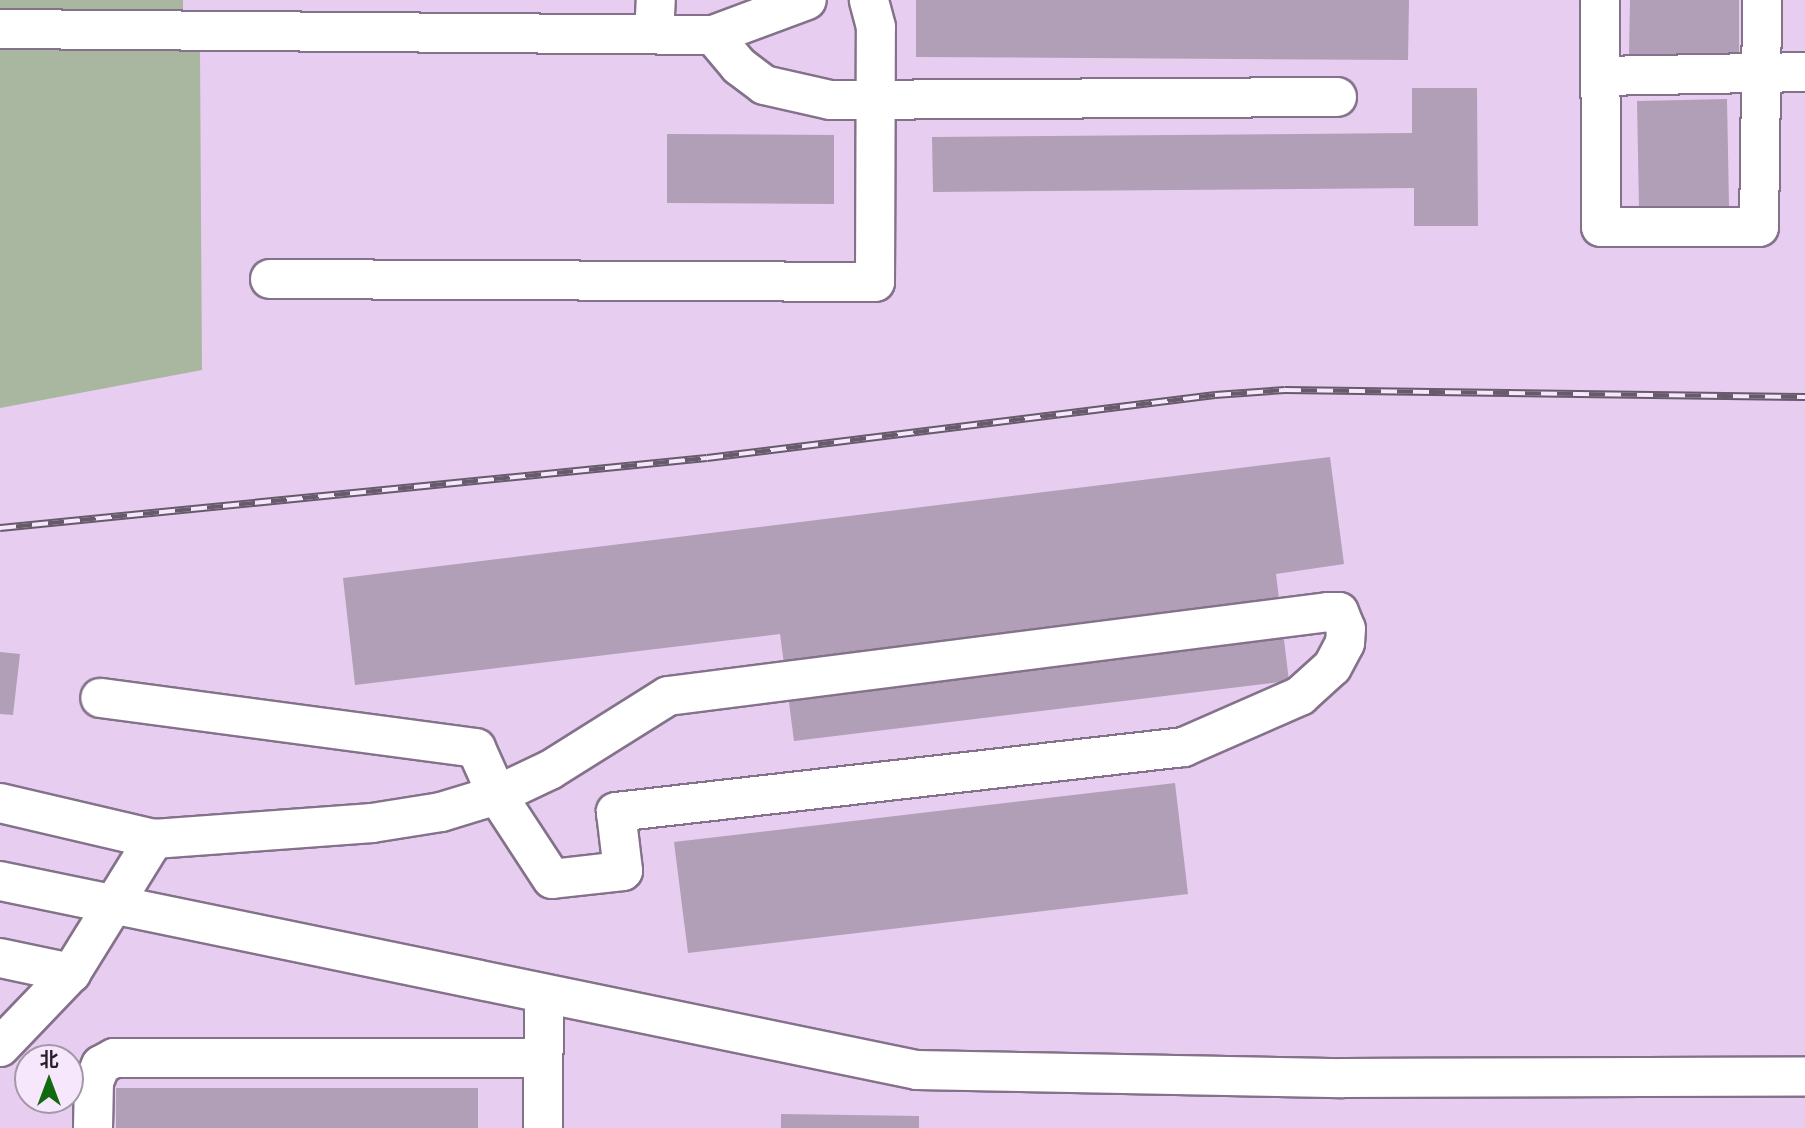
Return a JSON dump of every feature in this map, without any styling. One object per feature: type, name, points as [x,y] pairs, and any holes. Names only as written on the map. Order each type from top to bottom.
[{"type":"lane","points":[[713,35],[807,0]]},
{"type":"lane","points":[[270,279],[875,282],[876,27],[869,0]]},
{"type":"lane","points":[[1600,0],[1601,227],[1759,227],[1762,0]]},
{"type":"lane","points":[[0,29],[655,17],[713,35],[739,66],[764,85],[796,95],[877,102],[1337,97]]},
{"type":"lane","points":[[1601,76],[1760,75],[1805,72]]},
{"type":"lane","points":[[0,803],[154,839],[372,823],[441,812],[497,795],[550,770],[668,696],[1328,611],[1339,612],[1345,619],[1345,643],[1317,682],[1277,708],[1184,747],[616,812],[623,871],[552,878],[497,795],[476,748],[100,698]]},
{"type":"lane","points":[[0,1047],[71,973],[154,839]]},
{"type":"lane","points":[[0,881],[114,907],[918,1070],[1343,1078],[1805,1076]]},
{"type":"lane","points":[[0,958],[71,973]]},
{"type":"lane","points":[[543,1128],[544,995]]},
{"type":"lane","points":[[93,1128],[94,1082],[101,1065],[114,1058],[544,1058]]},
{"type":"shaded area","points":[[0,0],[1805,0],[1805,1128],[0,1128]]},
{"type":"green space","points":[[0,0],[183,0],[183,11],[0,11]]},
{"type":"green space","points":[[0,48],[200,51],[202,370],[0,408]]},
{"type":"building","points":[[916,0],[1409,0],[1408,60],[916,57]]},
{"type":"building","points":[[1630,0],[1739,0],[1739,57],[1629,56]]},
{"type":"building","points":[[1412,88],[1477,88],[1478,226],[1414,226],[1414,188],[933,192],[932,137],[1412,133]]},
{"type":"building","points":[[1727,99],[1729,206],[1639,208],[1637,101]]},
{"type":"building","points":[[667,134],[834,135],[834,204],[667,203]]},
{"type":"building","points":[[1330,457],[1344,564],[1276,574],[1289,681],[794,741],[780,634],[355,685],[343,578]]},
{"type":"building","points":[[0,652],[20,654],[13,715],[0,714]]},
{"type":"building","points":[[1175,783],[1188,894],[688,953],[674,842]]},
{"type":"building","points":[[116,1088],[478,1088],[478,1128],[116,1128]]},
{"type":"building","points":[[781,1114],[919,1116],[919,1128],[781,1128]]},
{"type":"railway","points":[[0,528],[707,458],[1215,395],[1285,390],[1805,397]]}]
